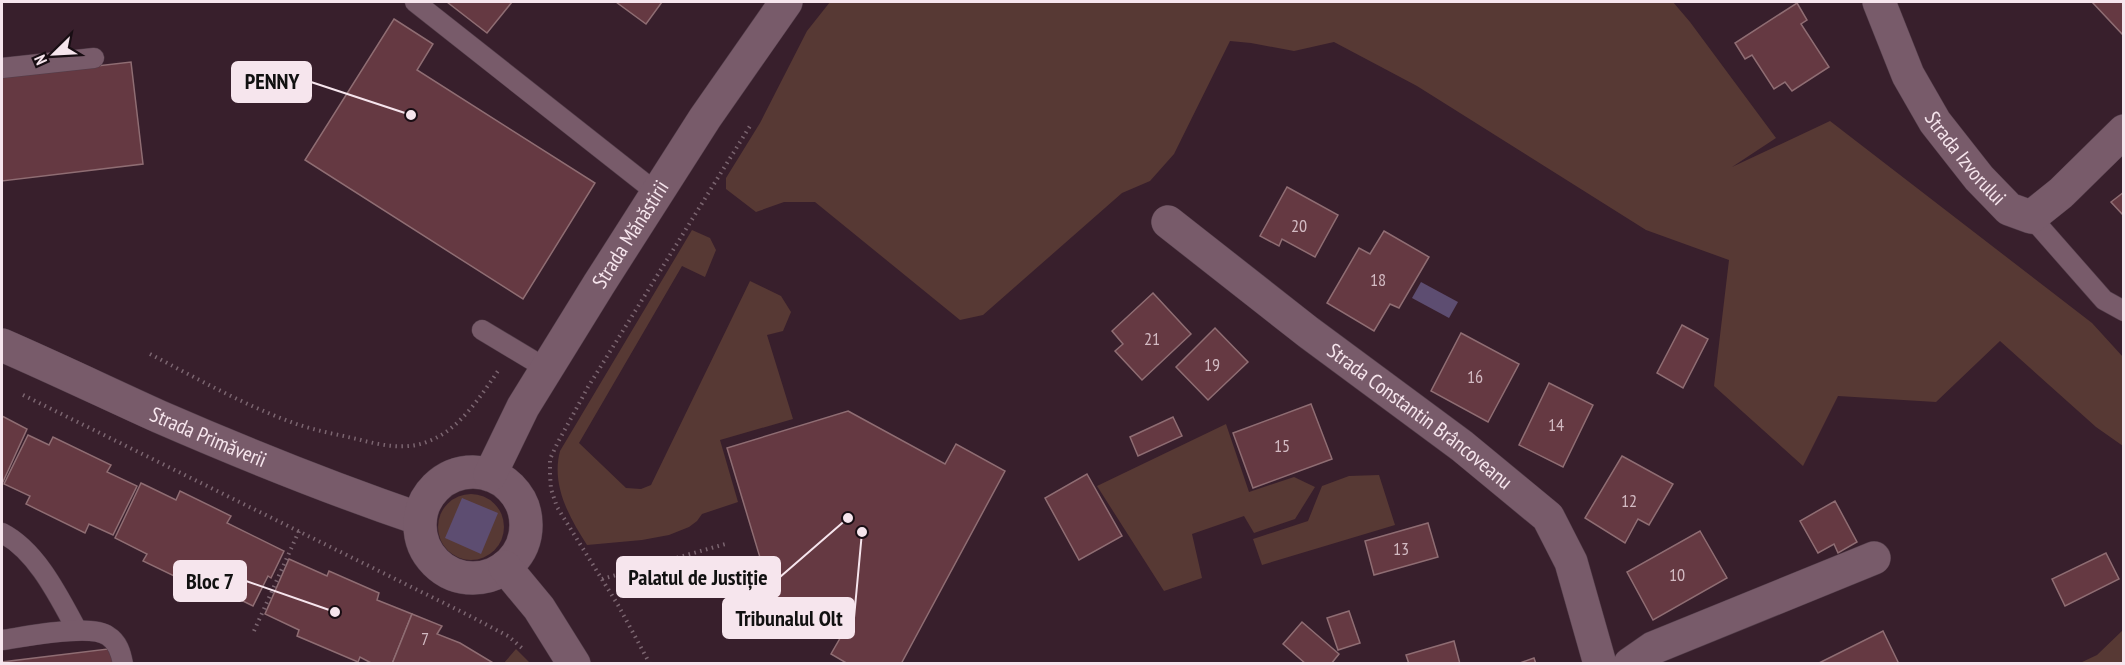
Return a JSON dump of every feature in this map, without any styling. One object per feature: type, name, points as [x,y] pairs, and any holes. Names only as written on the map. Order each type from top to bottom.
[{"type":"street","name":"Strada Mănăstirii","points":[[490,475],[523,407],[705,118],[786,2]]},
{"type":"street","name":"Strada Izvorului","points":[[1879,2],[1908,75],[1935,122],[1979,178],[2008,209],[2031,216],[2061,193],[2124,131]]},
{"type":"street","name":"Strada Constantin Brâncoveanu","points":[[1168,222],[1308,332],[1462,446],[1548,517],[1571,562],[1600,663]]},
{"type":"street","name":"Strada Primăverii","points":[[2,345],[159,416],[290,471],[420,519]]},
{"type":"street","points":[[475,472],[490,475],[505,483],[516,495],[523,509],[526,525],[524,541],[516,555],[505,567],[492,575],[477,579],[447,572],[425,550],[420,534],[420,519],[424,504],[433,490],[445,480],[459,474],[475,472]]},
{"type":"street","points":[[1630,663],[1653,648],[1874,558]]},
{"type":"street","points":[[505,567],[539,608],[574,663]]},
{"type":"lane","points":[[415,2],[657,193]]},
{"type":"lane","points":[[2,68],[94,58]]},
{"type":"lane","points":[[2031,216],[2104,300],[2124,311]]},
{"type":"lane","points":[[482,330],[547,369]]},
{"type":"lane","points":[[2,533],[12,538],[48,577],[77,630]]},
{"type":"lane","points":[[2,640],[77,630],[94,631],[108,635],[120,649],[123,663]]},
{"type":"path","points":[[650,663],[557,507],[551,489],[550,459],[588,387],[750,126]]},
{"type":"path","points":[[150,354],[291,422],[371,443]]},
{"type":"path","points":[[21,394],[464,613],[508,636],[524,650]]},
{"type":"path","points":[[254,631],[299,531]]},
{"type":"path","points":[[602,579],[729,543]]},
{"type":"shaded area","points":[[830,2],[1673,2],[1776,138],[1732,167],[1830,121],[2092,323],[2123,357],[2123,446],[2096,427],[2000,341],[1936,402],[1838,396],[1803,466],[1714,386],[1729,260],[1646,230],[1417,86],[1334,42],[1294,51],[1230,41],[1174,154],[1150,181],[1122,193],[983,315],[960,320],[815,202],[784,202],[756,212],[726,189],[726,178],[760,123],[807,31]]},
{"type":"shaded area","points":[[692,230],[710,238],[716,250],[705,277],[682,266],[579,443],[626,488],[641,489],[651,485],[750,281],[781,296],[791,312],[783,331],[767,335],[793,419],[720,440],[738,502],[702,514],[689,527],[669,535],[587,545],[563,500],[558,476],[560,451]]},
{"type":"shaded area","points":[[1421,282],[1458,302],[1449,318],[1412,298]]},
{"type":"shaded area","points":[[1226,424],[1249,492],[1294,477],[1315,487],[1295,519],[1254,533],[1244,516],[1192,534],[1202,578],[1164,591],[1097,486]]},
{"type":"shaded area","points":[[1379,475],[1395,525],[1262,565],[1253,539],[1308,521],[1322,486],[1349,476]]},
{"type":"shaded area","points":[[471,494],[484,497],[494,504],[501,514],[504,527],[501,540],[494,550],[484,557],[471,560],[458,557],[448,550],[441,540],[438,527],[441,514],[448,504],[458,497]]},
{"type":"shaded area","points":[[462,498],[498,513],[481,554],[445,538]]},
{"type":"shaded area","points":[[2123,630],[2123,663],[2080,663],[2097,655]]},
{"type":"shaded area","points":[[516,649],[530,663],[504,663]]},
{"type":"building","points":[[447,2],[512,2],[487,33]]},
{"type":"building","points":[[616,2],[662,2],[646,24]]},
{"type":"building","points":[[2092,2],[2124,2],[2124,36]]},
{"type":"building","points":[[1797,3],[1807,20],[1801,24],[1829,67],[1792,91],[1785,82],[1774,89],[1752,55],[1745,59],[1735,43]]},
{"type":"building","points":[[394,19],[433,44],[417,70],[595,183],[523,299],[305,160]]},
{"type":"building","points":[[131,62],[143,164],[2,181],[2,77]]},
{"type":"building","points":[[1287,187],[1338,215],[1315,257],[1282,239],[1279,246],[1260,236]]},
{"type":"building","points":[[2124,192],[2124,216],[2111,202]]},
{"type":"building","points":[[1384,231],[1429,257],[1399,308],[1390,304],[1374,331],[1327,303],[1359,248],[1370,254]]},
{"type":"building","points":[[1153,293],[1191,334],[1142,380],[1115,351],[1123,344],[1112,331]]},
{"type":"building","points":[[1682,325],[1708,339],[1683,388],[1657,373]]},
{"type":"building","points":[[1215,328],[1248,362],[1208,400],[1176,367]]},
{"type":"building","points":[[1461,333],[1519,364],[1488,422],[1431,391]]},
{"type":"building","points":[[1549,383],[1593,405],[1563,467],[1519,445]]},
{"type":"building","points":[[1311,404],[1332,459],[1253,488],[1233,433]]},
{"type":"building","points":[[848,411],[945,464],[956,444],[1005,471],[901,664],[848,664],[831,654],[843,633],[771,594],[727,448]]},
{"type":"building","points":[[2,416],[27,429],[2,484]]},
{"type":"building","points":[[1173,417],[1182,436],[1138,456],[1130,437]]},
{"type":"building","points":[[28,435],[49,445],[53,437],[111,465],[107,472],[137,486],[113,535],[89,524],[85,533],[26,504],[30,496],[4,484]]},
{"type":"building","points":[[1622,456],[1673,484],[1649,525],[1638,519],[1625,543],[1585,518]]},
{"type":"building","points":[[1087,474],[1122,536],[1079,560],[1045,498]]},
{"type":"building","points":[[141,483],[176,500],[180,491],[231,516],[227,523],[284,551],[271,578],[268,576],[253,606],[200,580],[197,587],[143,561],[147,554],[115,538]]},
{"type":"building","points":[[1835,501],[1857,542],[1838,553],[1834,544],[1818,553],[1800,521]]},
{"type":"building","points":[[1428,523],[1438,557],[1374,575],[1365,541]]},
{"type":"building","points":[[1700,531],[1727,578],[1653,620],[1627,572]]},
{"type":"building","points":[[2106,553],[2119,579],[2065,606],[2052,579]]},
{"type":"building","points":[[289,559],[327,576],[329,571],[379,593],[377,600],[412,614],[392,664],[373,664],[360,657],[358,662],[297,636],[299,630],[265,614]]},
{"type":"building","points":[[1349,611],[1360,643],[1338,650],[1327,618]]},
{"type":"building","points":[[412,614],[442,626],[437,634],[460,643],[495,664],[392,664]]},
{"type":"building","points":[[1302,622],[1339,654],[1331,664],[1306,664],[1283,644]]},
{"type":"building","points":[[1883,631],[1899,664],[1817,664]]},
{"type":"building","points":[[1454,641],[1460,664],[1409,664],[1406,655]]},
{"type":"building","points":[[116,648],[118,664],[2,664],[2,662]]},
{"type":"building","points":[[1534,658],[1536,664],[1517,664]]},
{"type":"place","name":"PENNY","points":[[411,115]]},
{"type":"place","name":"Palatul de Justiție","points":[[848,518]]},
{"type":"place","name":"Tribunalul Olt","points":[[862,532]]},
{"type":"place","name":"Bloc 7","points":[[335,612]]}]
